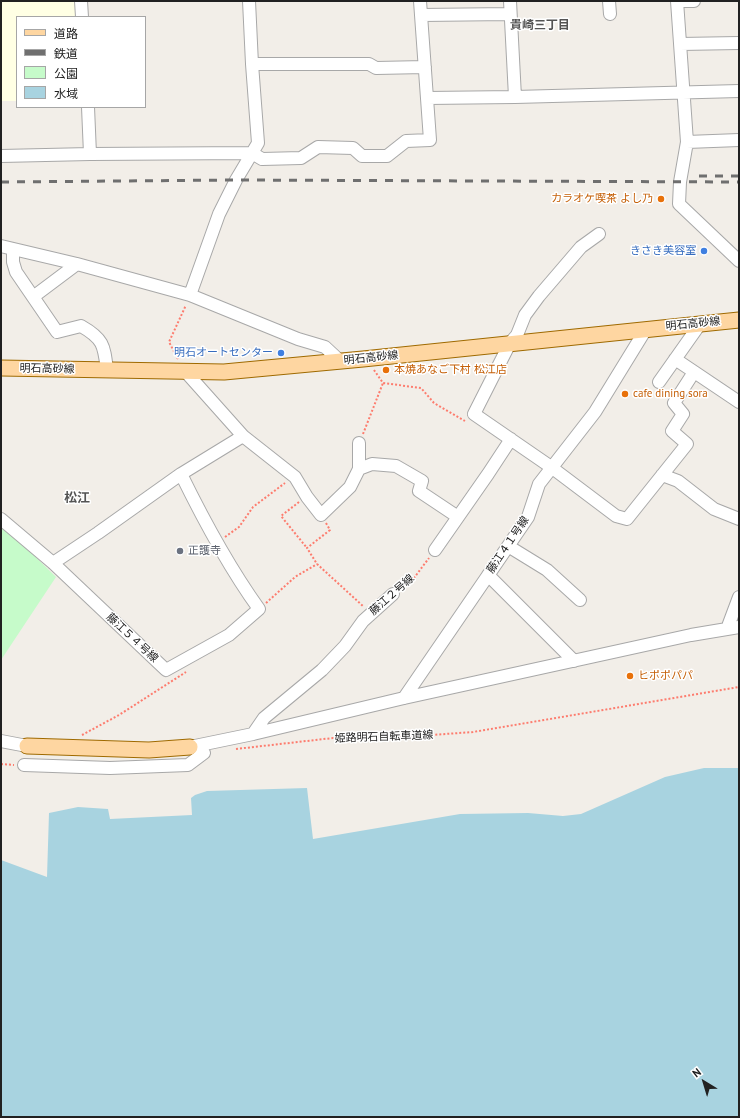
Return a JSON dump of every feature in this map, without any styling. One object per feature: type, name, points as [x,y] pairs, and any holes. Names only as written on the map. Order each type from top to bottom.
[{"type":"main road","name":"明石高砂線","points":[[1,368],[224,372],[739,320]]},
{"type":"main road","points":[[28,746],[197,750]]},
{"type":"street","points":[[81,1],[82,16]]},
{"type":"street","points":[[190,295],[219,214],[236,180],[258,142],[249,1]]},
{"type":"street","points":[[1,156],[252,153],[262,159],[301,158],[318,147],[353,148],[362,156],[387,156],[406,141],[430,140],[420,1]]},
{"type":"street","points":[[510,1],[515,97]]},
{"type":"street","points":[[609,1],[610,14]]},
{"type":"street","points":[[694,1],[677,1],[687,142],[680,182],[679,204],[739,261]]},
{"type":"street","points":[[421,15],[510,14]]},
{"type":"street","points":[[680,44],[739,44]]},
{"type":"street","points":[[252,64],[369,64],[376,68],[425,67]]},
{"type":"street","points":[[427,98],[739,91]]},
{"type":"street","points":[[88,108],[90,154]]},
{"type":"street","points":[[687,142],[739,140]]},
{"type":"street","points":[[599,234],[581,247],[526,315],[517,335],[510,343],[474,414],[551,467],[616,516],[627,519],[687,444],[672,431],[683,414],[674,403],[694,372]]},
{"type":"street","points":[[1,246],[77,264],[190,295],[298,339],[325,347],[340,361]]},
{"type":"street","points":[[13,249],[13,262],[16,272],[57,332],[81,326],[93,333],[104,346],[107,370]]},
{"type":"street","points":[[33,297],[77,264]]},
{"type":"street","points":[[659,382],[700,324]]},
{"type":"street","name":"藤江４１号線","points":[[404,698],[528,518],[539,484],[595,412],[646,329]]},
{"type":"street","points":[[675,360],[739,402]]},
{"type":"street","points":[[185,371],[243,436],[295,477],[321,515],[350,487],[359,469],[359,443]]},
{"type":"street","points":[[1,518],[53,563],[181,474],[243,436]]},
{"type":"street","points":[[435,550],[511,439]]},
{"type":"street","points":[[359,469],[372,464],[396,466],[422,481],[419,491],[458,517]]},
{"type":"street","points":[[181,474],[206,526],[238,580],[259,609]]},
{"type":"street","points":[[662,475],[678,481],[714,509],[739,519]]},
{"type":"street","points":[[508,546],[547,570],[580,600]]},
{"type":"street","name":"藤江５４号線","points":[[53,563],[166,670],[230,635],[259,609]]},
{"type":"street","points":[[488,575],[574,661]]},
{"type":"street","name":"藤江２号線","points":[[253,734],[264,718],[322,670],[345,646],[363,621],[393,594]]},
{"type":"street","points":[[726,629],[739,597]]},
{"type":"street","points":[[24,765],[110,768],[188,765],[197,750],[253,734],[404,698],[691,635],[739,627]]},
{"type":"street","points":[[1,741],[28,746]]},
{"type":"path","points":[[185,371],[169,342],[190,295]]},
{"type":"path","points":[[376,372],[383,383]]},
{"type":"path","points":[[383,383],[421,388],[434,402],[469,423]]},
{"type":"path","points":[[359,443],[383,383]]},
{"type":"path","points":[[217,543],[238,527],[253,507],[295,477]]},
{"type":"path","points":[[307,496],[281,516],[307,548],[317,564],[371,614]]},
{"type":"path","points":[[307,548],[330,530],[321,515]]},
{"type":"path","name":"藤江２号線","points":[[393,594],[414,578],[435,550]]},
{"type":"path","points":[[259,609],[295,578],[317,564]]},
{"type":"path","points":[[81,735],[119,715],[189,670],[184,660]]},
{"type":"path","name":"姫路明石自転車道線","points":[[234,750],[333,738],[418,736],[473,732],[739,687]]},
{"type":"shaded area","points":[[1,1],[76,1],[77,16],[16,16],[16,101],[1,101]]},
{"type":"green space","points":[[1,523],[56,577],[1,660]]},
{"type":"water","points":[[704,768],[739,768],[739,1117],[1,1117],[1,860],[47,877],[49,813],[78,807],[108,809],[110,819],[192,815],[191,798],[207,791],[307,788],[313,839],[460,814],[528,813],[563,816],[581,814],[665,777]]},
{"type":"railway","points":[[699,176],[739,176]]},
{"type":"railway","points":[[1,182],[236,180],[739,182]]},
{"type":"place","name":"カラオケ喫茶 よし乃","points":[[661,199]]},
{"type":"place","name":"きさき美容室","points":[[704,251]]},
{"type":"place","name":"明石オートセンター","points":[[281,353]]},
{"type":"place","name":"本焼あなご下村 松江店","points":[[386,370]]},
{"type":"place","name":"cafe dining sora","points":[[625,394]]},
{"type":"place","name":"正護寺","points":[[180,551]]},
{"type":"place","name":"ヒポポパパ","points":[[630,676]]},
{"type":"district","name":"貴崎三丁目","points":[[540,26]]},
{"type":"district","name":"松江","points":[[77,498]]}]
